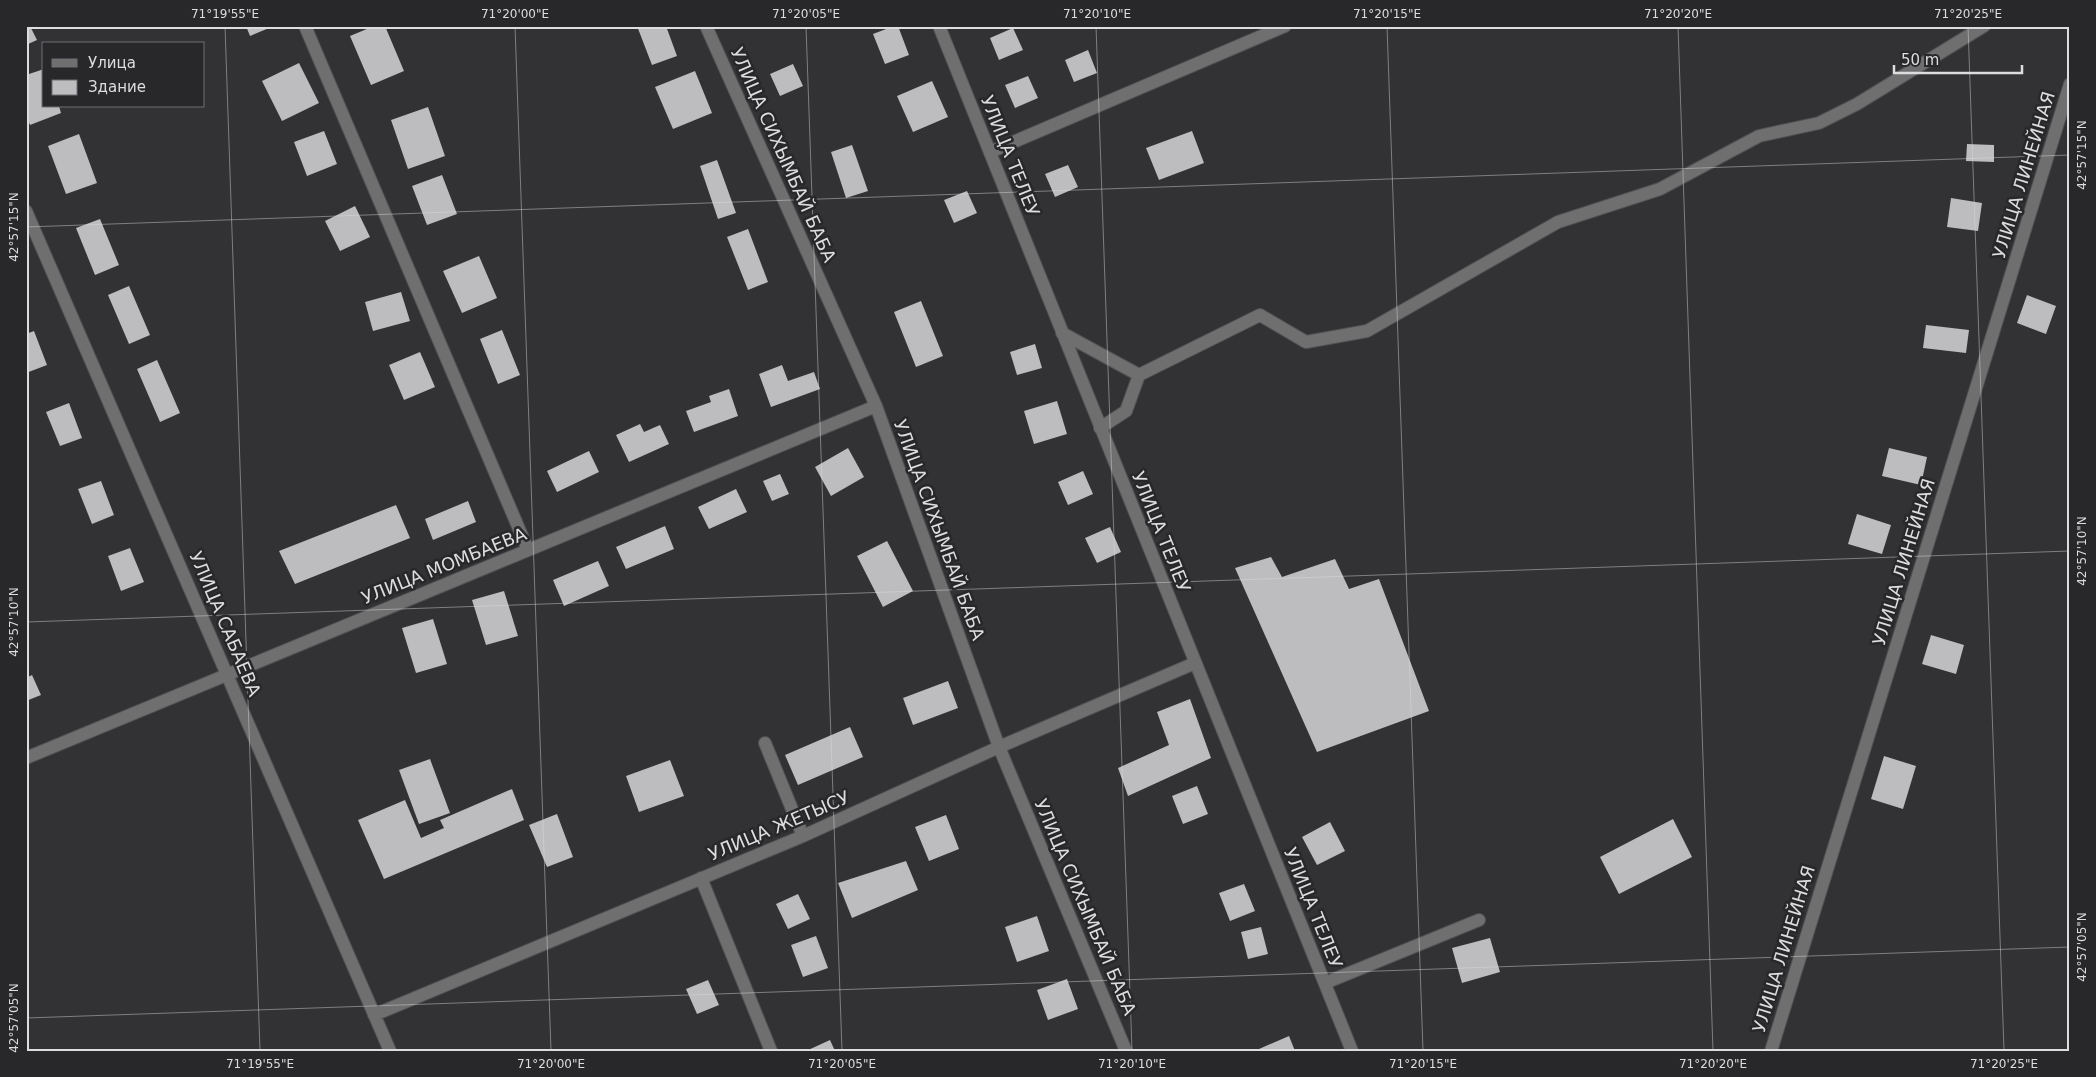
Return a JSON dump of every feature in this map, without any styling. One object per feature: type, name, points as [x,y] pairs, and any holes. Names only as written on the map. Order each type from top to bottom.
[{"type":"street","points":[[305,26],[528,550]]},
{"type":"street","name":"УЛИЦА СИХЫМБАЙ БАБА","points":[[706,26],[876,406],[1000,747],[1126,1051]]},
{"type":"street","points":[[990,152],[1285,26]]},
{"type":"street","points":[[1100,428],[1126,411],[1139,375],[1260,315],[1306,342],[1366,331],[1558,222],[1660,189],[1759,136],[1819,123],[1857,104],[1984,26]]},
{"type":"street","name":"УЛИЦА ТЕЛЕУ","points":[[943,28],[990,152],[1100,428],[1352,1051]]},
{"type":"street","name":"УЛИЦА ЛИНЕЙНАЯ","points":[[1771,1051],[2070,84]]},
{"type":"street","name":"УЛИЦА САБАЕВА","points":[[26,211],[390,1051]]},
{"type":"street","points":[[1062,332],[1139,375]]},
{"type":"street","name":"УЛИЦА МОМБАЕВА","points":[[26,758],[876,406]]},
{"type":"street","name":"УЛИЦА ЖЕТЫСУ","points":[[374,1015],[803,836],[1000,747],[1195,663]]},
{"type":"street","points":[[765,742],[803,836]]},
{"type":"street","points":[[701,878],[771,1051]]},
{"type":"street","points":[[1325,983],[1479,920]]},
{"type":"building","points":[[26,26],[30,26],[37,40],[26,45]]},
{"type":"building","points":[[246,26],[274,26],[250,36]]},
{"type":"building","points":[[374,26],[385,26],[404,71],[371,85],[350,36]]},
{"type":"building","points":[[637,26],[666,26],[677,56],[652,65]]},
{"type":"building","points":[[898,26],[909,55],[885,64],[873,34]]},
{"type":"building","points":[[1013,28],[1023,50],[999,60],[990,38]]},
{"type":"building","points":[[1088,50],[1097,73],[1074,82],[1065,60]]},
{"type":"building","points":[[299,63],[319,103],[282,121],[262,81]]},
{"type":"building","points":[[793,64],[803,86],[780,96],[770,74]]},
{"type":"building","points":[[42,70],[42,108],[60,108],[61,113],[30,125],[26,115],[26,75]]},
{"type":"building","points":[[695,71],[712,113],[673,129],[655,87]]},
{"type":"building","points":[[1028,76],[1038,98],[1015,108],[1005,85]]},
{"type":"building","points":[[932,81],[948,117],[913,132],[897,96]]},
{"type":"building","points":[[428,107],[445,156],[408,169],[391,120]]},
{"type":"building","points":[[324,131],[337,164],[307,176],[294,142]]},
{"type":"building","points":[[1192,131],[1204,163],[1159,180],[1146,148]]},
{"type":"building","points":[[79,134],[97,183],[66,194],[48,146]]},
{"type":"building","points":[[1967,144],[1994,145],[1994,162],[1966,161]]},
{"type":"building","points":[[852,145],[868,191],[846,198],[831,152]]},
{"type":"building","points":[[717,160],[736,213],[718,219],[700,166]]},
{"type":"building","points":[[1068,165],[1078,187],[1055,197],[1045,174]]},
{"type":"building","points":[[442,175],[457,214],[427,225],[412,186]]},
{"type":"building","points":[[967,191],[977,213],[954,223],[944,200]]},
{"type":"building","points":[[1951,198],[1982,203],[1978,231],[1947,227]]},
{"type":"building","points":[[355,206],[370,237],[340,251],[325,221]]},
{"type":"building","points":[[100,219],[119,265],[95,275],[76,228]]},
{"type":"building","points":[[748,229],[768,282],[748,290],[727,237]]},
{"type":"building","points":[[479,256],[497,298],[462,313],[443,271]]},
{"type":"building","points":[[129,286],[150,335],[129,344],[108,295]]},
{"type":"building","points":[[401,292],[410,321],[373,331],[365,302]]},
{"type":"building","points":[[2027,295],[2056,306],[2046,334],[2017,323]]},
{"type":"building","points":[[921,301],[943,356],[916,367],[894,312]]},
{"type":"building","points":[[1926,325],[1969,330],[1966,353],[1923,348]]},
{"type":"building","points":[[502,330],[520,375],[498,384],[480,339]]},
{"type":"building","points":[[34,331],[47,365],[26,373],[26,334]]},
{"type":"building","points":[[1035,344],[1042,368],[1017,375],[1010,352]]},
{"type":"building","points":[[420,352],[435,387],[404,400],[389,365]]},
{"type":"building","points":[[157,360],[180,413],[160,422],[137,369]]},
{"type":"building","points":[[782,365],[788,381],[814,372],[820,389],[771,407],[759,374]]},
{"type":"building","points":[[729,389],[738,416],[694,432],[686,411],[711,402],[709,396]]},
{"type":"building","points":[[1057,401],[1067,434],[1034,444],[1024,411]]},
{"type":"building","points":[[69,403],[82,438],[60,446],[46,412]]},
{"type":"building","points":[[640,424],[644,432],[660,425],[669,444],[629,462],[616,435]]},
{"type":"building","points":[[848,448],[864,477],[831,496],[815,467]]},
{"type":"building","points":[[1889,448],[1927,457],[1921,485],[1882,476]]},
{"type":"building","points":[[589,451],[599,472],[557,492],[547,471]]},
{"type":"building","points":[[1083,471],[1093,494],[1068,505],[1058,482]]},
{"type":"building","points":[[780,474],[789,494],[772,501],[763,481]]},
{"type":"building","points":[[101,481],[114,515],[92,524],[78,489]]},
{"type":"building","points":[[736,489],[747,512],[709,529],[698,507]]},
{"type":"building","points":[[468,501],[476,522],[433,540],[425,519]]},
{"type":"building","points":[[396,505],[410,538],[295,584],[279,551]]},
{"type":"building","points":[[1857,514],[1891,525],[1882,554],[1848,544]]},
{"type":"building","points":[[665,526],[674,549],[626,569],[616,547]]},
{"type":"building","points":[[1110,527],[1121,552],[1097,563],[1085,538]]},
{"type":"building","points":[[887,541],[913,591],[883,607],[857,556]]},
{"type":"building","points":[[130,548],[144,582],[121,591],[108,556]]},
{"type":"building","points":[[1271,557],[1282,577],[1335,559],[1349,589],[1379,579],[1429,711],[1317,752],[1235,568]]},
{"type":"building","points":[[598,561],[609,586],[564,606],[553,580]]},
{"type":"building","points":[[504,591],[518,636],[486,645],[472,600]]},
{"type":"building","points":[[433,619],[447,664],[416,673],[402,628]]},
{"type":"building","points":[[1931,635],[1964,645],[1956,674],[1922,664]]},
{"type":"building","points":[[32,675],[41,695],[26,701],[26,678]]},
{"type":"building","points":[[948,681],[958,708],[913,725],[903,698]]},
{"type":"building","points":[[1190,699],[1211,758],[1128,796],[1118,768],[1169,745],[1157,712]]},
{"type":"building","points":[[850,727],[863,757],[798,785],[785,755]]},
{"type":"building","points":[[1884,756],[1916,766],[1903,809],[1871,799]]},
{"type":"building","points":[[430,759],[450,813],[419,824],[399,770]]},
{"type":"building","points":[[670,760],[684,796],[639,812],[626,776]]},
{"type":"building","points":[[1197,786],[1208,814],[1183,824],[1172,796]]},
{"type":"building","points":[[512,789],[524,820],[384,879],[358,820],[405,800],[421,838],[444,828],[440,820]]},
{"type":"building","points":[[557,814],[573,857],[547,867],[529,825]]},
{"type":"building","points":[[946,815],[959,849],[929,861],[915,827]]},
{"type":"building","points":[[1673,819],[1692,857],[1619,894],[1600,857]]},
{"type":"building","points":[[1330,822],[1345,851],[1317,865],[1302,837]]},
{"type":"building","points":[[906,861],[918,890],[852,918],[838,883]]},
{"type":"building","points":[[1244,884],[1255,911],[1230,921],[1219,893]]},
{"type":"building","points":[[798,894],[810,919],[788,929],[776,904]]},
{"type":"building","points":[[1037,916],[1049,951],[1017,962],[1005,927]]},
{"type":"building","points":[[1261,927],[1268,954],[1248,959],[1241,932]]},
{"type":"building","points":[[816,936],[828,968],[803,977],[791,945]]},
{"type":"building","points":[[1490,938],[1500,972],[1462,983],[1452,948]]},
{"type":"building","points":[[1067,979],[1078,1009],[1048,1020],[1037,990]]},
{"type":"building","points":[[708,980],[719,1005],[697,1014],[686,989]]},
{"type":"building","points":[[1289,1036],[1295,1051],[1260,1051],[1259,1049]]},
{"type":"building","points":[[830,1040],[835,1051],[806,1051]]}]
